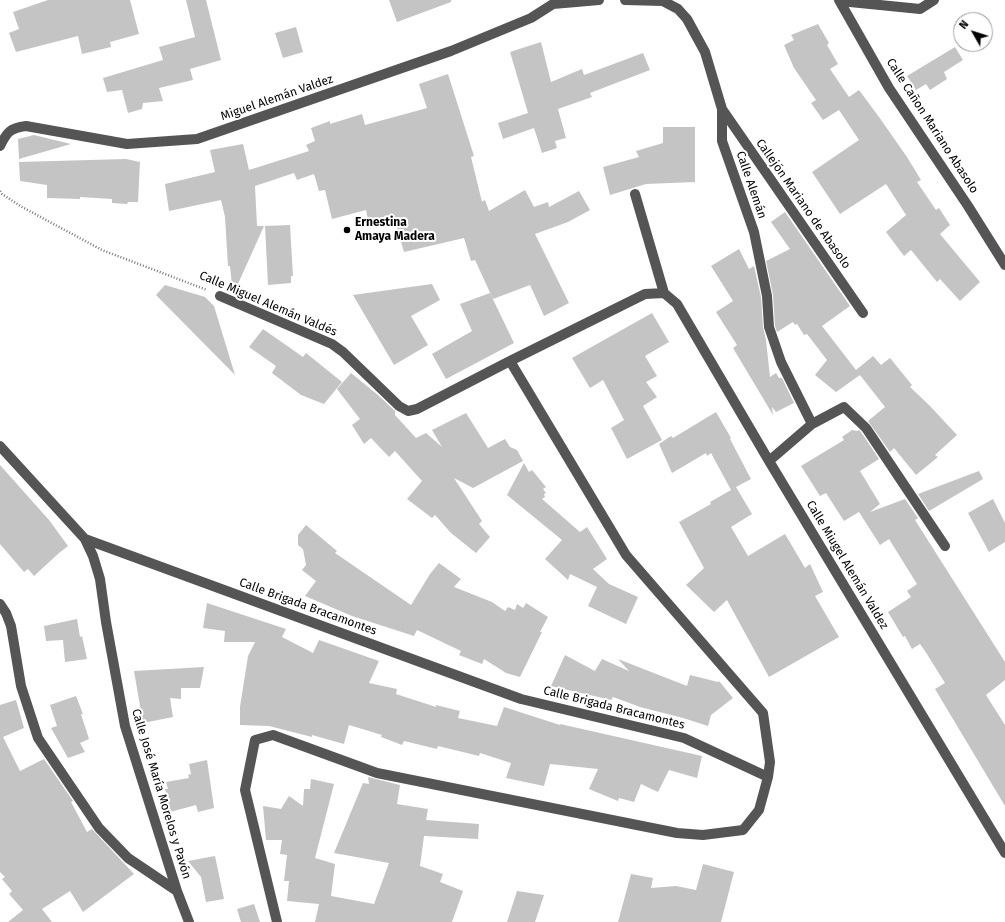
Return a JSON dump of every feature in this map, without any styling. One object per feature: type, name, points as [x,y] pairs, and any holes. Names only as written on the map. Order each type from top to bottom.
[{"type":"street","points":[[555,2],[599,0]]},
{"type":"street","name":"Calle Alemán","points":[[625,0],[663,1],[678,9],[687,19],[705,52],[722,109],[722,141],[754,232],[767,296],[769,327],[781,362],[812,424]]},
{"type":"street","points":[[839,0],[920,9],[934,0]]},
{"type":"street","name":"Calle Cañon Mariano Abasolo","points":[[839,0],[889,88],[968,206],[1005,265]]},
{"type":"street","name":"Miguel Alemán Valdez","points":[[0,146],[6,136],[15,128],[26,126],[127,144],[197,140],[451,51],[531,18],[555,2]]},
{"type":"street","name":"Callejón Mariano de Abasolo","points":[[722,109],[863,313]]},
{"type":"street","points":[[635,194],[664,293]]},
{"type":"street","name":"Calle Miguel Alemán Valdés","points":[[220,296],[332,344],[343,352],[399,406],[408,411],[417,409],[645,294],[664,293]]},
{"type":"street","name":"Calle Miugel Alemán Valdez","points":[[664,293],[677,304],[769,461],[1005,853]]},
{"type":"street","points":[[277,922],[245,790],[255,740],[272,735],[377,773],[677,833],[703,835],[743,830],[759,810],[768,777],[770,762],[763,713],[626,555],[510,361]]},
{"type":"street","points":[[769,461],[812,424],[844,407],[866,428],[945,546]]},
{"type":"street","name":"Calle José María Morelos y Pavón","points":[[0,446],[85,539],[93,556],[100,579],[106,622],[125,726],[177,891],[189,922]]},
{"type":"street","name":"Calle Brigada Bracamontes","points":[[85,539],[521,699],[684,738],[768,777]]},
{"type":"street","points":[[0,604],[6,613],[11,626],[21,686],[38,738],[99,828],[128,858],[177,891]]},
{"type":"path","name":"Calle Miguel Alemán Valdés","points":[[0,191],[22,208],[102,250],[220,296]]},
{"type":"building","points":[[48,0],[130,0],[139,34],[110,42],[111,47],[82,54],[78,36],[16,52],[9,33],[19,29],[13,12]]},
{"type":"building","points":[[186,0],[206,0],[221,60],[190,69],[193,80],[159,88],[163,101],[143,103],[142,109],[128,113],[122,90],[107,92],[103,78],[163,60],[159,47],[195,37]]},
{"type":"building","points":[[389,0],[451,0],[451,2],[397,22]]},
{"type":"building","points":[[818,24],[829,43],[827,45],[838,64],[830,69],[849,97],[859,90],[879,117],[921,180],[917,182],[936,210],[939,208],[950,225],[940,234],[980,282],[960,301],[940,279],[937,282],[911,250],[904,256],[886,232],[906,215],[886,184],[840,214],[812,172],[859,140],[839,110],[823,120],[811,103],[816,100],[794,68],[784,45],[794,40],[791,35]]},
{"type":"building","points":[[296,27],[303,52],[283,58],[275,33]]},
{"type":"building","points":[[541,42],[551,82],[582,69],[584,75],[643,53],[650,70],[590,93],[592,97],[558,109],[566,138],[555,141],[557,148],[542,153],[534,128],[503,139],[498,123],[528,113],[510,52]]},
{"type":"building","points":[[953,48],[953,52],[958,52],[963,60],[944,72],[947,79],[930,90],[926,84],[916,90],[907,76]]},
{"type":"building","points":[[448,74],[474,156],[471,157],[482,202],[485,200],[489,211],[525,190],[534,207],[548,202],[549,207],[579,191],[590,210],[568,222],[535,234],[569,303],[544,316],[530,285],[493,299],[475,260],[471,261],[464,238],[404,252],[394,217],[369,224],[366,210],[332,219],[325,190],[319,191],[314,174],[297,180],[294,173],[255,186],[257,226],[264,226],[233,295],[230,266],[228,266],[225,217],[221,200],[169,211],[165,184],[215,172],[210,150],[243,144],[249,170],[309,151],[306,145],[315,141],[311,128],[330,121],[330,124],[362,114],[365,125],[427,108],[419,84]]},
{"type":"building","points":[[663,127],[695,127],[695,182],[646,184],[610,195],[603,167],[639,157],[636,151],[663,143]]},
{"type":"building","points":[[34,135],[71,144],[19,159],[18,139]]},
{"type":"building","points":[[126,159],[140,162],[138,202],[128,202],[127,204],[112,203],[112,199],[80,197],[80,199],[47,198],[47,185],[20,181],[19,162]]},
{"type":"building","points":[[785,212],[850,306],[822,326],[856,370],[873,356],[881,365],[890,358],[912,385],[910,387],[957,435],[935,455],[938,457],[916,475],[894,448],[890,452],[868,421],[885,407],[860,375],[836,392],[815,375],[827,360],[807,334],[804,335],[797,324],[795,325],[793,322],[777,332],[775,326],[773,295],[766,261],[790,249],[771,222]]},
{"type":"building","points":[[290,225],[293,276],[291,276],[291,283],[268,285],[265,226]]},
{"type":"building","points":[[739,249],[749,269],[754,266],[761,297],[763,327],[770,377],[776,373],[779,378],[782,378],[794,403],[776,412],[772,407],[773,415],[733,348],[737,345],[716,312],[733,301],[711,266]]},
{"type":"building","points":[[432,284],[440,300],[411,316],[428,345],[394,365],[353,295]]},
{"type":"building","points":[[165,285],[205,297],[214,306],[235,375],[156,295]]},
{"type":"building","points":[[490,293],[514,343],[446,379],[432,354],[472,331],[460,304]]},
{"type":"building","points":[[652,313],[669,342],[645,356],[657,376],[646,382],[657,397],[643,406],[662,440],[627,459],[611,428],[624,420],[603,380],[590,388],[572,358]]},
{"type":"building","points":[[263,329],[303,357],[306,353],[342,382],[324,404],[301,395],[272,373],[276,366],[249,347]]},
{"type":"building","points":[[351,373],[395,411],[395,415],[416,438],[426,433],[442,447],[432,430],[466,413],[488,448],[505,439],[510,447],[517,450],[523,461],[473,488],[454,478],[482,521],[479,524],[490,537],[476,553],[451,533],[435,515],[432,518],[407,499],[422,481],[395,451],[389,457],[371,438],[364,444],[352,425],[360,419],[337,389]]},
{"type":"building","points":[[716,412],[731,438],[730,439],[751,479],[736,487],[752,514],[731,527],[748,556],[785,534],[805,568],[810,564],[823,592],[815,596],[839,637],[769,677],[727,600],[714,612],[686,585],[704,568],[679,522],[711,504],[710,502],[731,490],[711,453],[707,456],[706,453],[672,473],[659,444],[671,436],[673,438]]},
{"type":"building","points":[[852,430],[859,430],[861,432],[879,459],[860,471],[880,504],[870,512],[905,499],[918,518],[915,520],[1005,662],[1005,680],[986,695],[1005,725],[1005,806],[935,689],[945,683],[920,644],[912,649],[905,636],[903,637],[888,612],[911,597],[907,591],[917,584],[889,539],[880,545],[859,512],[844,521],[826,493],[820,496],[801,466],[844,440],[842,437]]},
{"type":"building","points":[[524,463],[529,472],[532,470],[546,487],[543,489],[546,493],[544,494],[545,497],[542,499],[580,532],[587,527],[607,559],[593,569],[609,584],[638,597],[626,624],[588,606],[597,587],[570,574],[568,580],[545,559],[562,540],[507,495]]},
{"type":"building","points":[[0,465],[49,520],[68,546],[34,576],[28,569],[24,572],[0,544]]},
{"type":"building","points":[[979,471],[983,479],[929,511],[918,494]]},
{"type":"building","points":[[993,499],[1005,523],[1005,542],[989,552],[968,513]]},
{"type":"building","points":[[306,525],[337,551],[335,553],[411,605],[430,574],[439,563],[461,579],[454,587],[492,602],[505,611],[508,607],[515,610],[517,604],[523,608],[526,603],[548,617],[520,677],[506,673],[484,659],[482,664],[459,655],[461,651],[417,630],[414,636],[352,616],[305,596],[316,581],[302,570],[306,565],[303,549],[298,545],[298,535]]},
{"type":"building","points":[[207,603],[286,629],[282,637],[313,653],[319,640],[379,661],[369,683],[397,689],[396,694],[436,707],[436,705],[460,711],[458,718],[497,726],[504,707],[560,725],[702,756],[697,778],[669,770],[658,792],[641,784],[634,802],[619,798],[618,801],[589,789],[598,769],[550,764],[544,786],[506,778],[511,763],[480,753],[479,756],[438,746],[437,749],[404,741],[402,745],[381,737],[382,735],[349,725],[344,744],[312,735],[312,737],[269,726],[240,725],[240,707],[248,656],[255,642],[224,642],[225,631],[203,628]]},
{"type":"building","points":[[77,619],[80,637],[82,636],[87,659],[65,662],[63,640],[46,641],[44,626]]},
{"type":"building","points":[[565,655],[595,671],[602,659],[629,671],[618,659],[687,686],[690,675],[719,681],[733,698],[711,715],[708,726],[640,707],[613,697],[611,700],[551,686]]},
{"type":"building","points":[[204,667],[200,688],[181,688],[181,699],[170,698],[173,717],[143,723],[134,671]]},
{"type":"building","points":[[76,696],[83,714],[81,714],[89,739],[80,743],[85,752],[68,758],[51,728],[57,726],[50,705]]},
{"type":"building","points":[[16,700],[24,728],[3,737],[20,771],[44,759],[73,801],[71,802],[87,832],[92,829],[134,874],[83,912],[70,891],[42,909],[52,922],[8,922],[23,910],[9,894],[12,891],[2,879],[5,877],[0,872],[0,705]]},
{"type":"building","points":[[207,760],[214,808],[198,812],[196,805],[170,812],[165,789],[168,789],[166,782],[189,778],[188,775],[191,774],[189,764]]},
{"type":"building","points":[[368,777],[400,785],[397,804],[428,809],[426,820],[479,824],[478,839],[424,836],[420,866],[443,874],[440,882],[463,891],[452,922],[315,922],[319,904],[287,901],[289,881],[284,881],[287,855],[280,854],[282,840],[266,840],[263,806],[281,809],[289,796],[303,806],[304,789],[310,789],[311,779],[334,784],[315,858],[335,864],[331,896],[374,904],[389,863],[334,853],[363,783],[369,784]]},
{"type":"building","points":[[215,856],[224,899],[206,902],[201,877],[188,861]]},
{"type":"building","points":[[703,864],[734,872],[721,922],[618,922],[631,874],[653,878],[651,888],[676,886],[696,890]]},
{"type":"building","points":[[517,891],[544,895],[535,922],[507,922]]},
{"type":"building","points":[[254,904],[260,922],[241,922],[237,909]]},
{"type":"place","name":"Ernestina Amaya Madera","points":[[347,230]]}]
